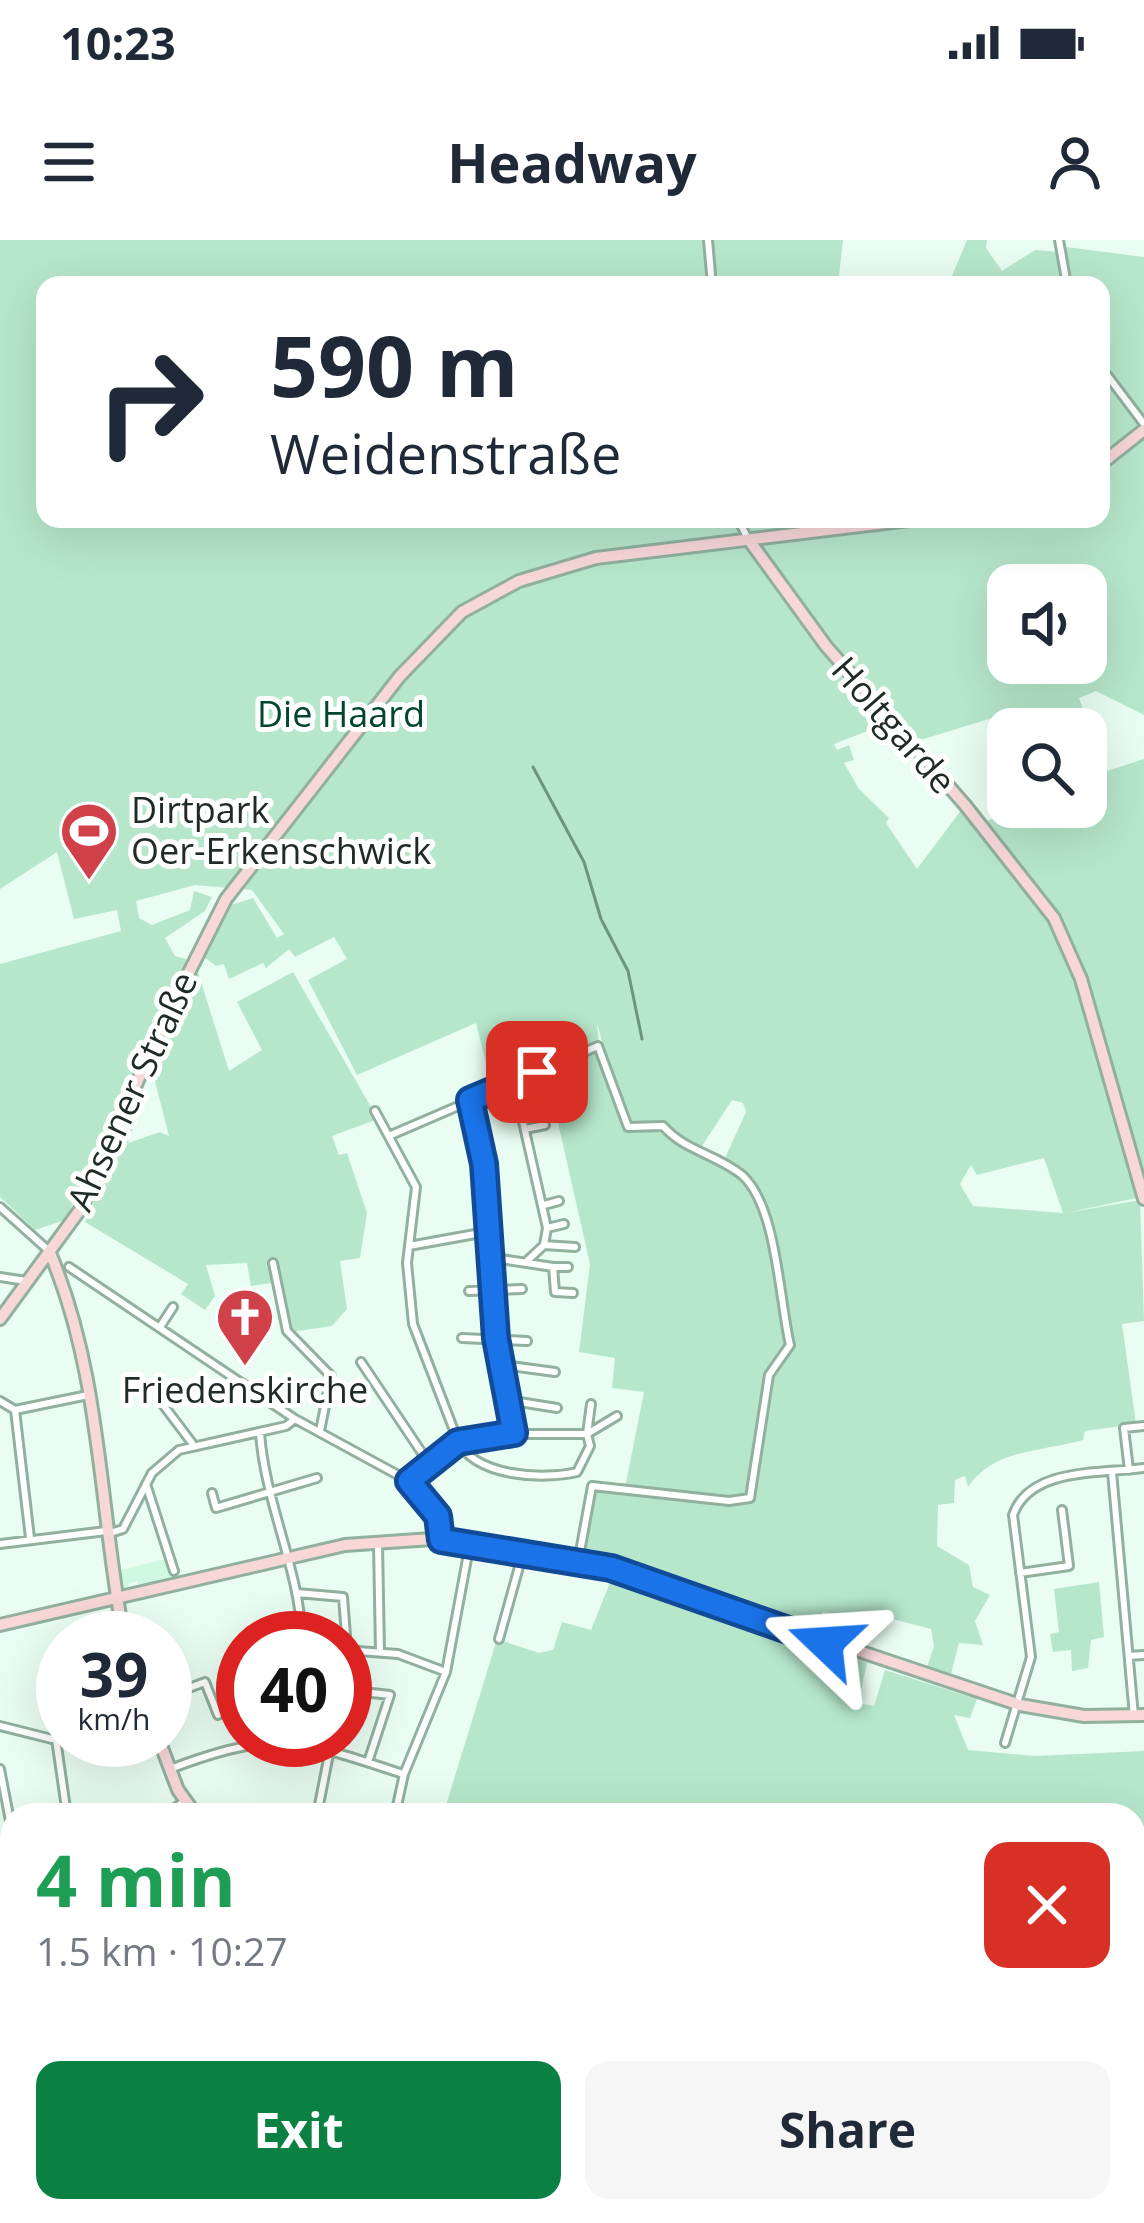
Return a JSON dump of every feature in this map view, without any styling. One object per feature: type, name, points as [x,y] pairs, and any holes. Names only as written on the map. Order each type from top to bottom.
[{"type":"street","points":[[708,240],[711,276]]},
{"type":"street","points":[[1059,240],[1065,276]]},
{"type":"street","points":[[1110,380],[1144,427],[1110,456]]},
{"type":"street","name":"Holtgarde","points":[[743,528],[826,646],[965,805],[1054,918],[1081,979],[1143,1193]]},
{"type":"street","name":"Ahsener Straße","points":[[0,1319],[85,1201],[210,926],[256,857],[400,676],[475,603],[519,581],[596,558],[846,528]]},
{"type":"street","points":[[391,1136],[594,1046],[604,1052],[628,1127],[663,1126],[680,1144],[734,1170],[753,1190],[774,1241],[776,1286],[790,1345],[769,1375],[748,1500],[592,1486],[578,1563]]},
{"type":"street","points":[[514,1082],[547,1228],[544,1245],[527,1261]]},
{"type":"street","points":[[518,1100],[536,1095]]},
{"type":"street","points":[[470,1100],[492,1232],[496,1338],[514,1433]]},
{"type":"street","points":[[374,1111],[416,1187],[409,1246],[414,1332],[458,1442],[467,1454],[490,1465],[544,1476],[577,1472],[588,1459],[591,1404]]},
{"type":"street","points":[[525,1129],[544,1125]]},
{"type":"street","points":[[544,1204],[559,1201]]},
{"type":"street","points":[[0,1207],[50,1253],[94,1394],[106,1532],[119,1611]]},
{"type":"street","points":[[547,1228],[564,1224]]},
{"type":"street","points":[[409,1246],[492,1232]]},
{"type":"street","points":[[544,1245],[575,1247]]},
{"type":"street","points":[[494,1258],[568,1267]]},
{"type":"street","points":[[273,1263],[287,1331],[331,1376],[320,1432]]},
{"type":"street","points":[[69,1267],[295,1418],[409,1481],[438,1516],[441,1540]]},
{"type":"street","points":[[554,1268],[555,1292],[573,1293]]},
{"type":"street","points":[[0,1277],[58,1276]]},
{"type":"street","points":[[469,1291],[522,1289]]},
{"type":"street","points":[[160,1327],[173,1307]]},
{"type":"street","points":[[462,1338],[527,1341]]},
{"type":"street","points":[[361,1362],[428,1462]]},
{"type":"street","points":[[503,1365],[555,1372]]},
{"type":"street","points":[[0,1401],[15,1410],[94,1394]]},
{"type":"street","points":[[511,1401],[557,1408]]},
{"type":"street","points":[[161,1402],[192,1443]]},
{"type":"street","points":[[15,1410],[30,1538]]},
{"type":"street","points":[[409,1481],[458,1442],[514,1433],[586,1434],[617,1416]]},
{"type":"street","points":[[0,1544],[123,1528],[146,1484],[192,1443],[260,1433],[295,1418]]},
{"type":"street","points":[[1129,1470],[1124,1428],[1144,1426]]},
{"type":"street","points":[[260,1433],[268,1494],[299,1611]]},
{"type":"street","points":[[1005,1743],[1020,1706],[1030,1657],[1013,1515],[1024,1492],[1051,1480],[1144,1468]]},
{"type":"street","points":[[0,1624],[378,1540],[441,1540],[649,1579],[1020,1706],[1064,1714],[1139,1715],[1112,1472]]},
{"type":"street","points":[[212,1493],[216,1508],[317,1478]]},
{"type":"street","points":[[146,1484],[174,1571]]},
{"type":"street","points":[[1020,1573],[1069,1566],[1062,1510]]},
{"type":"street","points":[[378,1540],[380,1652]]},
{"type":"street","points":[[398,1803],[404,1774],[446,1672],[470,1543]]},
{"type":"street","points":[[499,1639],[522,1552]]},
{"type":"street","points":[[297,1594],[343,1597],[344,1611]]},
{"type":"street","points":[[372,1652],[446,1672]]},
{"type":"street","points":[[1129,1656],[1144,1654]]},
{"type":"street","points":[[192,1687],[205,1682],[216,1710]]},
{"type":"street","points":[[372,1693],[390,1695],[372,1750]]},
{"type":"street","points":[[0,1726],[36,1734]]},
{"type":"street","points":[[182,1803],[170,1769],[216,1752]]},
{"type":"street","points":[[372,1763],[404,1774]]},
{"type":"street","points":[[60,1767],[65,1803]]},
{"type":"street","points":[[319,1803],[326,1767]]},
{"type":"street","points":[[1,1769],[2,1796]]},
{"type":"shaded area","points":[[169,1558],[174,1580],[140,1588],[137,1581],[128,1584],[129,1591],[123,1589],[118,1571]]},
{"type":"green space","name":"Die Haard","points":[[0,240],[843,240],[839,276],[36,276],[36,528],[1110,528],[1110,276],[952,276],[967,240],[987,240],[986,248],[1002,271],[1035,250],[1059,252],[1064,263],[1066,247],[1144,257],[1144,715],[1096,691],[1079,698],[1083,708],[987,708],[987,720],[914,742],[888,723],[834,744],[837,750],[849,745],[854,760],[844,763],[859,789],[889,818],[886,823],[917,869],[965,805],[1026,876],[990,828],[1107,828],[1107,771],[1144,759],[1144,1187],[1142,1197],[1065,1213],[1140,1200],[1144,1321],[1122,1324],[1136,1424],[1085,1431],[1083,1440],[1004,1459],[968,1487],[965,1476],[955,1480],[954,1503],[938,1505],[937,1546],[969,1565],[973,1587],[990,1595],[975,1621],[983,1645],[959,1643],[950,1678],[926,1670],[934,1646],[931,1629],[861,1611],[860,1617],[823,1612],[815,1633],[639,1571],[583,1560],[594,1489],[626,1483],[644,1392],[612,1388],[615,1358],[579,1352],[590,1264],[546,1070],[594,1048],[601,1050],[627,1131],[597,1023],[599,1043],[492,1087],[476,1023],[357,1075],[308,980],[347,959],[334,937],[295,957],[289,949],[266,968],[263,963],[229,979],[224,964],[216,966],[201,955],[231,905],[253,898],[277,938],[284,934],[252,890],[195,885],[136,901],[139,918],[152,925],[190,910],[194,891],[212,897],[205,911],[165,938],[175,956],[189,960],[65,1220],[35,1230],[0,1197],[0,964],[121,931],[117,910],[74,919],[57,852],[0,889]],"holes":[[[732,1100],[743,1103],[746,1112],[725,1158],[702,1146]],[[1044,1158],[1063,1213],[973,1206],[960,1184],[971,1165],[977,1175]]]},
{"type":"green space","points":[[197,969],[229,1071],[262,1050],[237,1002],[293,972],[378,1119],[332,1136],[339,1155],[347,1153],[367,1213],[360,1258],[340,1261],[347,1309],[332,1326],[284,1333],[273,1283],[251,1286],[247,1263],[206,1265],[215,1296],[205,1310],[181,1294],[188,1284],[85,1222],[138,1099],[142,1102],[128,1143],[160,1132],[169,1136],[151,1066]]},
{"type":"green space","points":[[613,1575],[867,1663],[858,1703],[874,1706],[885,1670],[977,1699],[970,1718],[954,1715],[968,1750],[1036,1756],[1144,1751],[1144,1803],[447,1803],[497,1639],[539,1653],[553,1650],[562,1622],[591,1630]]},
{"type":"green space","points":[[1099,1582],[1104,1637],[1091,1640],[1088,1668],[1072,1671],[1071,1650],[1053,1652],[1050,1634],[1059,1632],[1054,1589]]},
{"type":"waterway","points":[[533,767],[584,862],[601,919]]},
{"type":"waterway","points":[[602,921],[628,971],[642,1039]]},
{"type":"place","name":"Dirtpark Oer-Erkenschwick","points":[[89,882]]},
{"type":"place","name":"Friedenskirche","points":[[245,1368]]},
{"type":"route","points":[[537,1072],[470,1100],[484,1164],[496,1338],[514,1433],[458,1442],[409,1481],[438,1516],[441,1540],[611,1568],[825,1643]]}]
